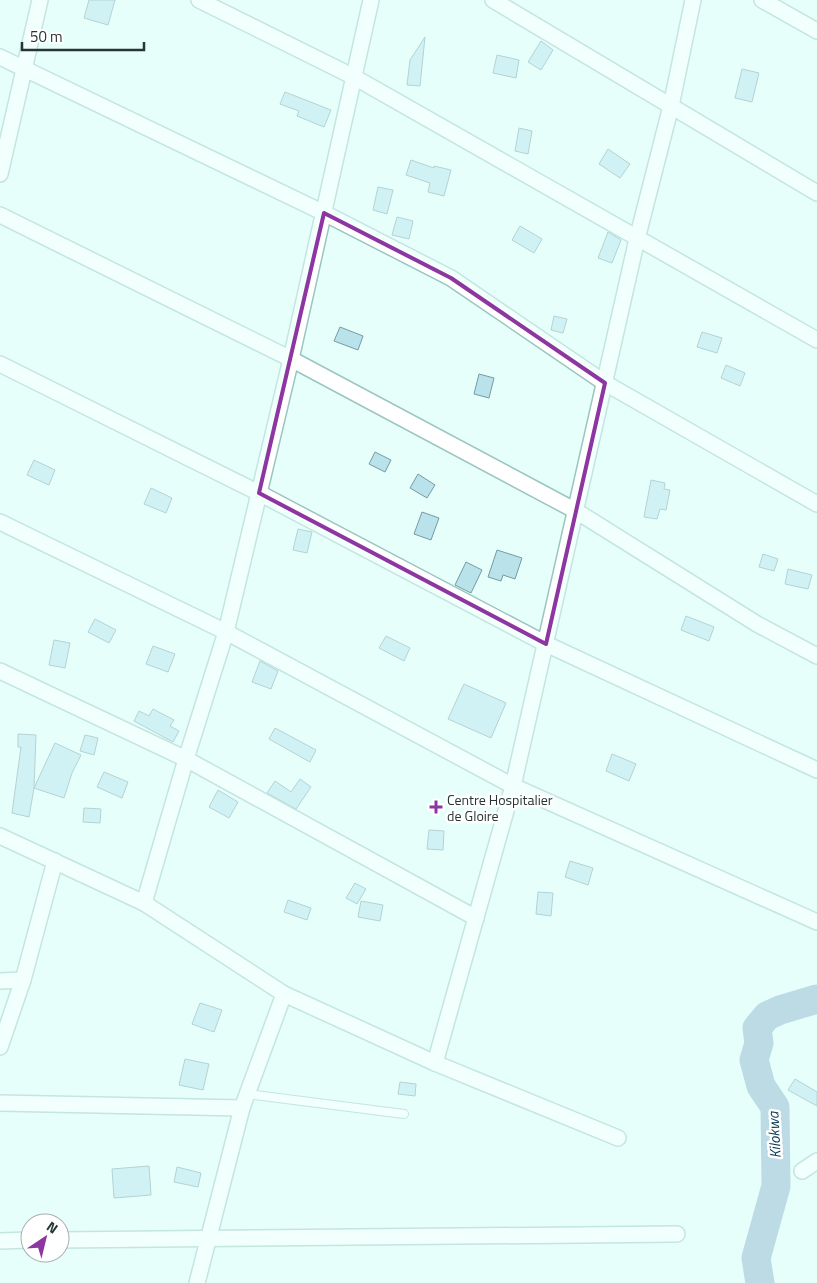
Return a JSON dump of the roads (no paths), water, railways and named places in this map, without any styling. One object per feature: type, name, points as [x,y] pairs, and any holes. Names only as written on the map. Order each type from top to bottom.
[{"type":"street","points":[[0,174],[40,0]]},
{"type":"street","points":[[199,0],[354,77],[817,340]]},
{"type":"street","points":[[144,903],[186,758],[226,632],[291,359],[371,0]]},
{"type":"street","points":[[493,0],[817,193]]},
{"type":"street","points":[[435,1063],[513,786],[637,238],[671,106],[693,0]]},
{"type":"street","points":[[762,0],[817,31]]},
{"type":"street","points":[[0,57],[324,213],[451,278],[605,383],[817,504]]},
{"type":"street","points":[[0,215],[291,359],[576,511],[757,624],[817,656]]},
{"type":"street","points":[[0,364],[259,493],[546,644],[817,770]]},
{"type":"street","points":[[0,522],[226,632],[513,786],[817,922]]},
{"type":"street","points":[[0,671],[186,758],[476,918]]},
{"type":"street","points":[[0,836],[144,903],[284,994],[435,1063],[618,1138]]},
{"type":"street","points":[[0,1047],[23,980],[55,861]]},
{"type":"street","points":[[0,981],[23,980]]},
{"type":"street","points":[[197,1283],[245,1101],[284,994]]},
{"type":"street","points":[[0,1103],[245,1101]]},
{"type":"street","points":[[802,1171],[817,1161]]},
{"type":"street","points":[[70,1240],[677,1234]]},
{"type":"street","points":[[0,1240],[20,1240]]},
{"type":"lane","points":[[245,1101],[404,1114]]},
{"type":"waterway","name":"Kilokwa","points":[[760,1283],[756,1258],[776,1186],[775,1107],[761,1086],[754,1060],[759,1043],[757,1028],[767,1016],[817,999]]},
{"type":"place","name":"Centre Hospitalier de Gloire","points":[[436,807]]}]
